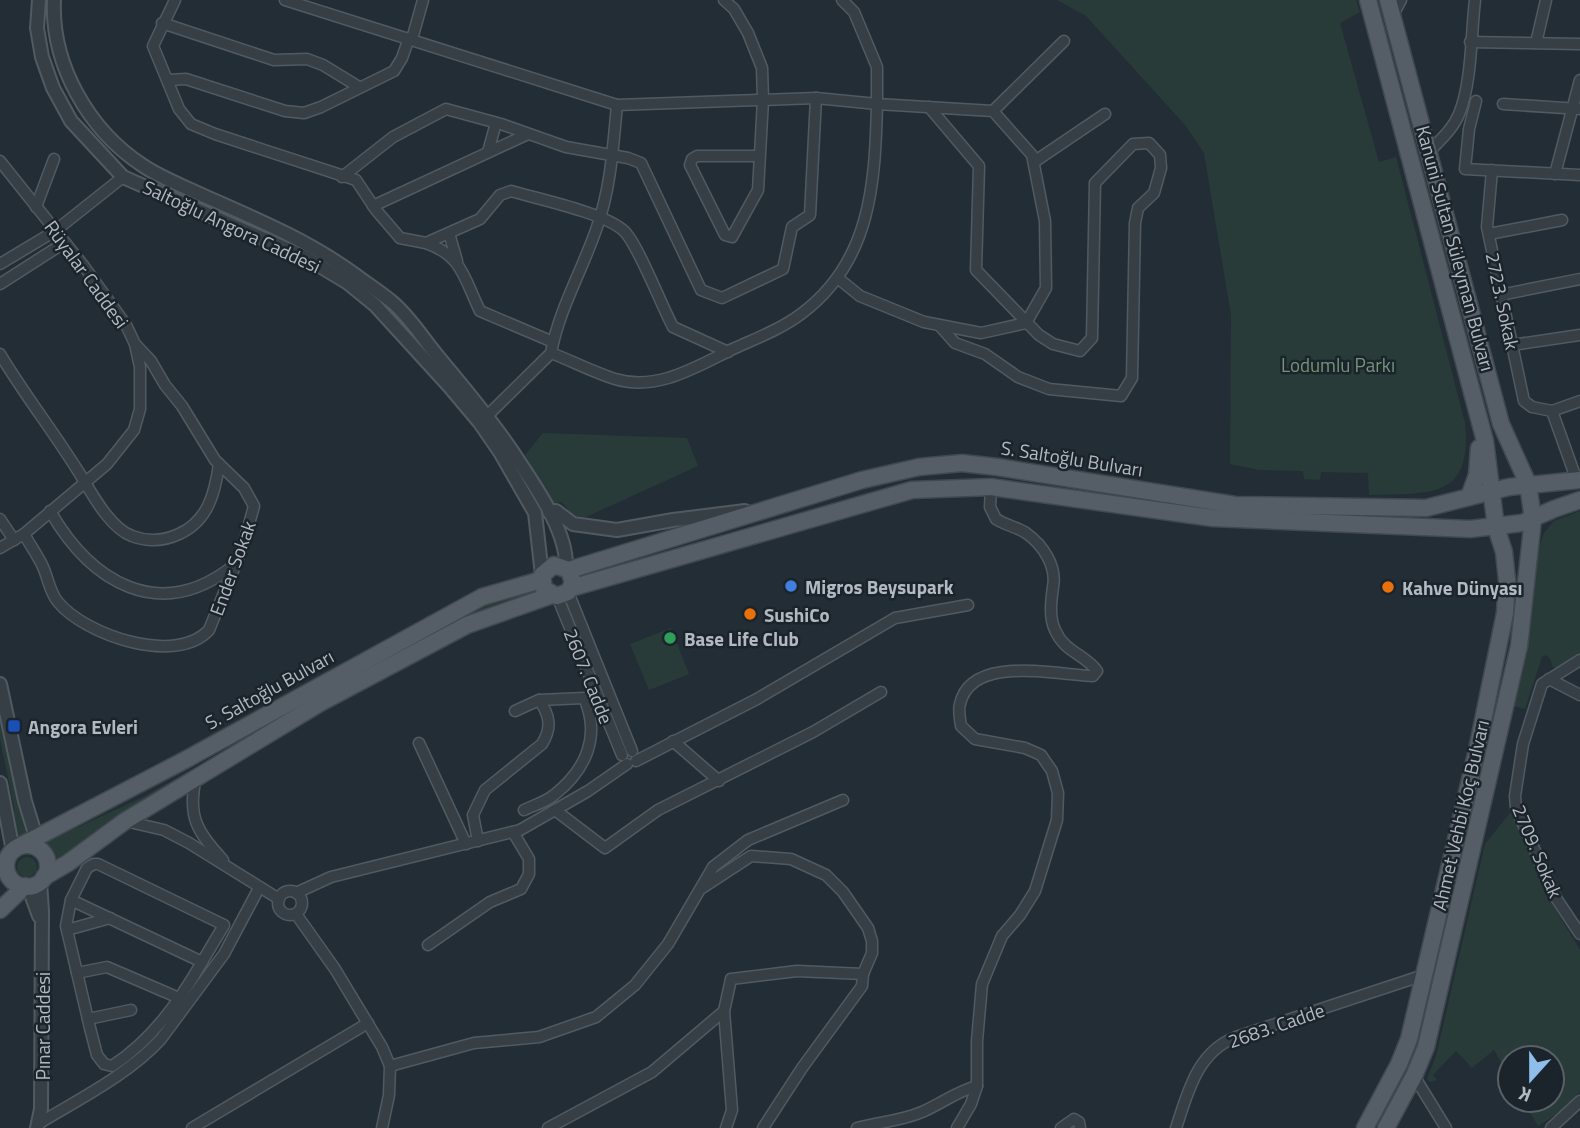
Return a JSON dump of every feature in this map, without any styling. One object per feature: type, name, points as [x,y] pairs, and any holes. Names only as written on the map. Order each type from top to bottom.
[{"type":"main road","name":"Kanuni Sultan Süleyman Bulvarı","points":[[1368,0],[1480,424],[1493,508]]},
{"type":"main road","name":"Kanuni Sultan Süleyman Bulvarı","points":[[1390,8],[1501,424],[1528,484],[1531,501]]},
{"type":"main road","points":[[1469,497],[1479,460],[1480,424]]},
{"type":"main road","name":"S. Saltoğlu Bulvarı","points":[[10,854],[36,837],[185,760],[482,597],[542,577],[549,567],[554,565],[568,569],[885,475],[919,467],[962,463],[1235,505],[1426,508],[1492,490],[1528,484],[1578,481]]},
{"type":"main road","name":"S. Saltoğlu Bulvarı","points":[[0,910],[34,883],[195,777],[320,703],[467,625],[562,593],[912,491],[991,486],[1213,519],[1413,527],[1512,526],[1580,500]]},
{"type":"main road","name":"Ahmet Vehbi Koç Bulvarı","points":[[1386,1128],[1415,1076],[1432,1027],[1514,673],[1523,623],[1533,519],[1531,501]]},
{"type":"main road","name":"Ahmet Vehbi Koç Bulvarı","points":[[1365,1128],[1405,1051],[1480,738],[1505,613],[1507,570],[1493,508]]},
{"type":"main road","points":[[542,577],[544,589],[562,593],[573,578],[568,569]]},
{"type":"main road","points":[[33,846],[44,854],[47,867],[34,883],[15,883],[6,866],[10,854],[33,846]]},
{"type":"street","name":"Saltoğlu Angora Caddesi","points":[[39,0],[37,28],[53,88],[71,121],[123,177],[290,250],[348,282],[376,304],[484,419],[535,513],[542,577]]},
{"type":"street","name":"Saltoğlu Angora Caddesi","points":[[54,0],[53,18],[65,68],[76,93],[110,139],[141,165],[165,178],[285,232],[325,254],[393,303],[540,495],[567,553],[568,569]]},
{"type":"street","points":[[175,0],[153,46],[179,109],[191,124],[356,180],[373,206],[400,238],[442,248],[457,261]]},
{"type":"street","points":[[285,0],[312,3],[410,39],[617,104],[816,98],[993,111],[1032,155],[1045,220],[1046,288],[1026,323],[981,333],[925,322],[860,296],[839,279]]},
{"type":"street","points":[[168,80],[186,79],[285,111],[304,113],[394,71],[410,39],[423,0]]},
{"type":"street","points":[[724,0],[734,9],[748,33],[762,68],[763,100],[760,156],[758,190],[732,237],[725,235],[690,165],[692,159],[698,156],[760,156]]},
{"type":"street","points":[[449,233],[457,261],[480,311],[616,379],[642,382],[668,379],[771,332],[801,314],[839,279],[865,225],[872,195],[877,67],[854,12],[842,0]]},
{"type":"street","points":[[1390,8],[1401,0]]},
{"type":"street","points":[[1429,152],[1447,134],[1459,115],[1466,89],[1475,0]]},
{"type":"street","points":[[1536,43],[1546,0]]},
{"type":"street","points":[[162,23],[274,60],[307,59],[323,65],[359,87]]},
{"type":"street","points":[[993,111],[1064,41]]},
{"type":"street","points":[[1470,41],[1580,44]]},
{"type":"street","points":[[1555,174],[1576,109],[1580,79]]},
{"type":"street","points":[[342,177],[393,137],[446,109],[496,122],[566,147],[641,163],[701,290],[722,298],[783,270],[792,227],[810,215],[816,98]]},
{"type":"street","points":[[1476,101],[1469,129],[1465,169],[1580,175]]},
{"type":"street","points":[[484,419],[552,347],[555,331],[600,218],[608,189],[617,104]]},
{"type":"street","points":[[1503,104],[1576,109]]},
{"type":"street","points":[[929,107],[979,166],[976,270],[1026,323],[1053,344],[1080,351],[1092,338],[1095,183],[1133,144],[1149,143],[1160,155],[1161,168],[1154,192],[1138,208],[1135,223],[1132,377],[1121,396],[1049,389],[1018,377],[985,354],[955,343],[939,325]]},
{"type":"street","points":[[1034,162],[1105,114]]},
{"type":"street","points":[[488,152],[496,122]]},
{"type":"street","points":[[373,206],[528,134]]},
{"type":"street","points":[[36,206],[54,159]]},
{"type":"street","name":"Rüyalar Caddesi","points":[[0,161],[106,295],[135,344],[140,367],[140,409],[134,430],[107,464],[24,534],[0,548]]},
{"type":"street","name":"2723. Sokak","points":[[1492,170],[1489,234],[1524,401],[1532,407],[1552,411]]},
{"type":"street","points":[[0,264],[55,231],[123,177]]},
{"type":"street","points":[[426,243],[480,219],[500,195],[511,191],[600,218],[623,230],[673,327],[728,352]]},
{"type":"street","points":[[1489,234],[1562,220]]},
{"type":"street","points":[[0,284],[64,243]]},
{"type":"street","points":[[1500,295],[1580,279]]},
{"type":"street","points":[[1512,345],[1580,335]]},
{"type":"street","name":"Ender Sokak","points":[[24,534],[43,565],[56,600],[91,628],[120,640],[166,646],[201,639],[209,630],[243,546],[254,506],[244,488],[205,446],[182,406],[151,361],[135,344]]},
{"type":"street","points":[[0,354],[84,484],[115,524],[130,536],[159,541],[196,524],[206,512],[219,464]]},
{"type":"street","points":[[1578,481],[1552,411],[1580,401]]},
{"type":"street","points":[[957,1128],[971,1104],[977,1086],[977,1041],[982,984],[1002,936],[1035,891],[1057,820],[1058,793],[1052,771],[1041,755],[1026,748],[975,739],[961,726],[959,705],[967,688],[985,675],[1003,671],[1093,676],[1097,671],[1068,649],[1056,634],[1052,623],[1055,577],[1049,560],[1041,545],[1024,531],[996,519],[990,507],[991,486]]},
{"type":"street","points":[[549,512],[556,511],[573,524],[617,530],[725,513],[770,510]]},
{"type":"street","points":[[50,511],[69,539],[100,572],[121,584],[143,591],[166,593],[201,585],[235,565]]},
{"type":"street","points":[[0,519],[14,540]]},
{"type":"street","name":"2607. Cadde","points":[[562,593],[593,655],[629,758]]},
{"type":"street","name":"2607. Cadde","points":[[562,593],[583,659],[629,758]]},
{"type":"street","points":[[296,893],[331,877],[513,832],[588,791],[613,772],[616,764],[673,741],[757,699],[895,618],[968,605]]},
{"type":"street","points":[[583,659],[593,655]]},
{"type":"street","points":[[1549,679],[1580,660]]},
{"type":"street","points":[[1549,679],[1580,695]]},
{"type":"street","name":"2709. Sokak","points":[[1549,679],[1542,684],[1523,744],[1515,796],[1516,808],[1556,898],[1580,934]]},
{"type":"street","points":[[0,684],[25,801],[36,837]]},
{"type":"street","points":[[555,810],[605,848],[658,810],[813,732],[881,692]]},
{"type":"street","points":[[515,711],[539,700],[583,698],[592,716],[588,750],[576,774],[552,797],[524,810]]},
{"type":"street","points":[[478,841],[473,815],[485,790],[542,744],[548,734],[549,718],[539,700]]},
{"type":"street","points":[[673,741],[719,781]]},
{"type":"street","points":[[419,743],[466,844]]},
{"type":"street","points":[[195,777],[192,808],[194,823],[201,836],[230,868]]},
{"type":"street","points":[[0,783],[10,854]]},
{"type":"street","points":[[390,1066],[474,1043],[540,1037],[596,1017],[635,985],[668,944],[713,867],[748,840],[843,800]]},
{"type":"street","points":[[125,821],[164,830],[279,899]]},
{"type":"street","points":[[428,944],[490,902],[521,889],[529,874],[529,859],[513,832]]},
{"type":"street","points":[[700,889],[751,856],[791,859],[826,875],[843,892],[869,928],[873,941],[862,986],[802,1068],[763,1128]]},
{"type":"street","points":[[37,1126],[114,1070],[147,1039],[179,998],[224,925],[94,864],[87,868],[71,900],[67,930],[97,1055],[114,1070]]},
{"type":"street","name":"Pınar Caddesi","points":[[34,883],[42,923],[41,1109],[37,1126]]},
{"type":"street","points":[[114,1070],[151,1050],[171,1027],[224,954],[260,888]]},
{"type":"street","points":[[296,914],[302,905],[301,898],[288,891],[279,899],[279,907],[284,913],[296,914],[335,969],[390,1066],[389,1095],[382,1128]]},
{"type":"street","points":[[71,900],[202,962]]},
{"type":"street","points":[[67,930],[110,918]]},
{"type":"street","points":[[77,973],[107,967],[179,998]]},
{"type":"street","points":[[726,1128],[732,1110],[724,1011],[731,979],[797,971],[863,974]]},
{"type":"street","name":"2683. Cadde","points":[[1176,1128],[1199,1067],[1220,1045],[1236,1037],[1424,975]]},
{"type":"street","points":[[88,1019],[131,1010]]},
{"type":"street","points":[[548,1128],[652,1072],[724,1011]]},
{"type":"street","points":[[192,1128],[368,1023]]},
{"type":"street","points":[[1415,1076],[1446,1128]]},
{"type":"street","points":[[858,1128],[909,1117],[932,1108],[967,1088],[977,1086]]},
{"type":"street","points":[[1551,1128],[1580,1101]]},
{"type":"street","points":[[1061,1128],[1074,1119],[1079,1122],[1080,1128]]},
{"type":"green space","name":"Lodumlu Parkı","points":[[1057,0],[1356,0],[1360,12],[1340,23],[1379,162],[1396,157],[1465,423],[1466,448],[1462,466],[1454,479],[1428,492],[1369,495],[1368,473],[1321,472],[1320,480],[1304,479],[1303,471],[1259,470],[1230,464],[1231,315],[1204,153],[1185,125],[1086,16]]},
{"type":"green space","points":[[543,433],[687,438],[698,466],[586,517],[573,516],[562,502],[555,503],[548,499],[525,455]]},
{"type":"green space","points":[[1580,511],[1580,655],[1557,669],[1546,655],[1542,657],[1525,709],[1510,705],[1523,665],[1537,553],[1544,533],[1554,521]]},
{"type":"green space","points":[[535,578],[541,594],[183,780],[102,827],[58,860],[46,842],[145,796]]},
{"type":"green space","points":[[671,628],[689,674],[649,690],[630,644]]},
{"type":"green space","points":[[4,723],[27,833],[15,839],[14,807],[0,739],[0,724]]},
{"type":"green space","points":[[1514,808],[1546,894],[1580,950],[1580,1092],[1566,1107],[1566,1044],[1496,1044],[1496,1054],[1494,1050],[1472,1068],[1456,1051],[1433,1075],[1437,1080],[1430,1082],[1427,1079],[1436,1056],[1485,844]]},
{"type":"green space","points":[[23,857],[31,857],[37,867],[31,877],[23,877],[17,871],[17,863]]},
{"type":"green space","points":[[1531,1114],[1557,1114],[1538,1126]]},
{"type":"place","name":"Migros Beysupark","points":[[791,586]]},
{"type":"place","name":"Kahve Dünyası","points":[[1388,587]]},
{"type":"place","name":"SushiCo","points":[[750,614]]},
{"type":"place","name":"Base Life Club","points":[[670,638]]},
{"type":"place","name":"Angora Evleri","points":[[14,726]]}]
